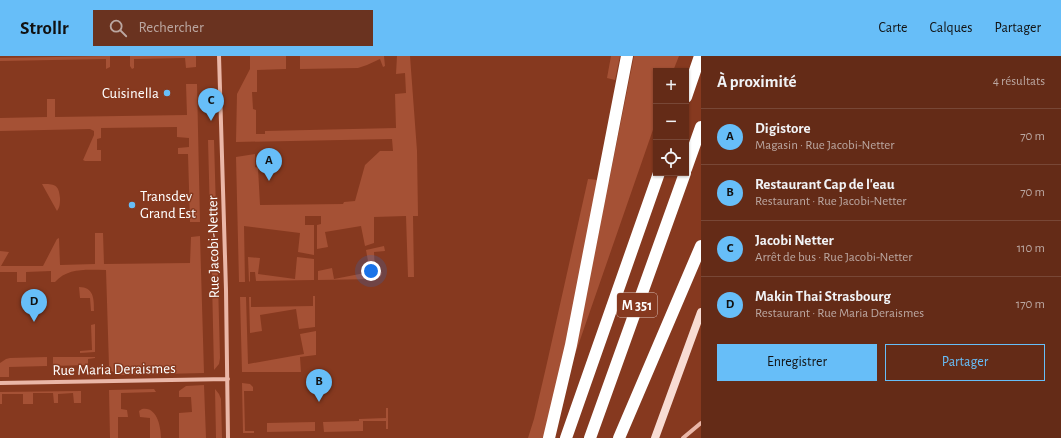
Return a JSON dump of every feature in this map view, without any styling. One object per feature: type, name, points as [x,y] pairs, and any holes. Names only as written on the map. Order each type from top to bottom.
[{"type":"highway","points":[[549,438],[571,345],[627,56]]},
{"type":"highway","points":[[689,88],[700,56]]},
{"type":"highway","points":[[689,161],[701,127]]},
{"type":"highway","name":"M 351","points":[[566,438],[658,176]]},
{"type":"highway","name":"M 351","points":[[590,438],[684,176]]},
{"type":"highway","points":[[619,438],[701,246]]},
{"type":"street","name":"Rue Jacobi-Netter","points":[[219,56],[225,227],[228,438]]},
{"type":"street","points":[[655,438],[701,312]]},
{"type":"street","name":"Rue Maria Deraismes","points":[[0,383],[228,379]]},
{"type":"street","points":[[683,438],[701,423]]},
{"type":"shaded area","points":[[110,56],[110,67],[106,69],[106,59],[0,61],[0,58]]},
{"type":"shaded area","points":[[130,56],[196,56],[196,67],[186,68],[185,58],[134,59],[134,68],[132,69],[130,66]]},
{"type":"shaded area","points":[[250,56],[286,56],[286,69],[257,70],[257,92],[252,92],[253,109],[256,110],[256,134],[265,134],[265,131],[396,128],[395,94],[406,93],[405,73],[396,74],[397,56],[410,56],[417,151],[418,216],[413,216],[414,277],[408,277],[406,216],[374,217],[374,243],[365,246],[361,226],[325,232],[328,247],[317,249],[317,225],[321,224],[321,216],[305,216],[305,225],[314,225],[314,255],[298,252],[300,233],[244,226],[245,282],[239,282],[236,157],[255,154],[255,167],[258,168],[260,205],[343,204],[344,202],[355,201],[365,165],[380,151],[393,151],[392,139],[236,142],[237,94],[250,69]]},
{"type":"shaded area","points":[[300,56],[384,56],[385,66],[383,67],[380,59],[358,68],[300,69]]},
{"type":"shaded area","points":[[611,56],[620,56],[615,80],[607,78]]},
{"type":"shaded area","points":[[634,56],[679,56],[674,68],[653,68],[653,130],[546,438],[528,438],[547,363],[588,179],[609,181]]},
{"type":"shaded area","points":[[186,84],[197,84],[200,222],[190,222],[188,154],[178,154],[178,148],[189,147],[189,138],[177,137],[177,127],[101,128],[101,138],[97,139],[97,150],[101,150],[101,161],[83,160],[94,135],[94,131],[90,129],[0,131],[0,118],[47,117],[47,99],[55,99],[55,117],[187,115]]},
{"type":"shaded area","points":[[208,140],[214,140],[216,210],[215,214],[210,216]]},
{"type":"shaded area","points":[[42,184],[50,184],[57,187],[60,203],[57,211]]},
{"type":"shaded area","points":[[95,233],[103,233],[104,264],[190,263],[191,237],[200,236],[204,373],[119,375],[110,370],[106,270],[79,270],[60,277],[55,282],[51,282],[51,271],[26,272],[26,282],[17,282],[17,272],[0,272],[0,251],[9,252],[1,266],[43,266],[57,239],[59,238],[60,265],[95,264]]},
{"type":"shaded area","points":[[211,237],[216,238],[217,243],[220,358],[219,364],[214,370]]},
{"type":"shaded area","points":[[384,246],[385,251],[374,252],[375,272],[382,272],[381,276],[377,279],[318,280],[318,271],[332,268],[334,279],[370,272],[366,250]]},
{"type":"shaded area","points":[[248,257],[260,258],[258,274],[295,279],[297,257],[314,259],[314,280],[256,281],[255,272],[250,272],[249,282]]},
{"type":"shaded area","points":[[79,287],[88,289],[92,294],[94,311],[91,311],[90,298],[80,298]]},
{"type":"shaded area","points":[[313,296],[315,296],[315,327],[299,329],[296,309],[260,315],[262,331],[250,333],[249,297],[251,297],[251,307],[313,306]]},
{"type":"shaded area","points":[[240,297],[246,297],[248,364],[304,354],[300,334],[316,331],[316,355],[300,357],[301,372],[242,372]]},
{"type":"shaded area","points":[[95,324],[95,352],[80,353],[80,351],[92,350],[91,325]]},
{"type":"shaded area","points":[[47,357],[47,366],[9,367],[9,377],[0,377],[0,363],[6,359]]},
{"type":"shaded area","points":[[53,357],[95,357],[88,359],[88,367],[95,367],[93,371],[87,375],[86,365],[53,366]]},
{"type":"shaded area","points":[[242,383],[250,384],[253,387],[253,391],[244,391],[245,431],[254,431],[254,433],[243,433]]},
{"type":"shaded area","points":[[204,385],[206,438],[179,438],[179,413],[192,412],[191,397],[179,397],[179,391],[186,386]]},
{"type":"shaded area","points":[[154,389],[156,392],[121,393],[121,409],[127,410],[128,417],[118,417],[118,438],[110,438],[109,390]]},
{"type":"shaded area","points":[[215,389],[221,399],[222,438],[216,438]]},
{"type":"shaded area","points":[[81,391],[81,403],[74,403],[73,393],[58,394],[58,403],[54,403],[53,393],[33,393],[33,404],[23,404],[23,394],[2,394],[2,404],[0,404],[0,392]]},
{"type":"shaded area","points":[[386,408],[388,408],[388,429],[386,429],[386,421],[363,421],[363,431],[324,432],[323,422],[359,421],[359,419],[386,418]]},
{"type":"shaded area","points":[[142,409],[147,409],[155,414],[159,423],[161,438],[150,438],[150,418],[140,417],[139,411]]},
{"type":"shaded area","points":[[315,422],[315,431],[267,432],[267,423]]},
{"type":"place","name":"Cuisinella","points":[[167,93]]},
{"type":"place","name":"Jacobi Netter","points":[[211,121]]},
{"type":"place","name":"Digistore","points":[[269,181]]},
{"type":"place","name":"Transdev Grand Est","points":[[132,205]]},
{"type":"place","name":"Makin Thai Strasbourg","points":[[34,322]]},
{"type":"place","name":"Restaurant Cap de l'eau","points":[[319,402]]}]
